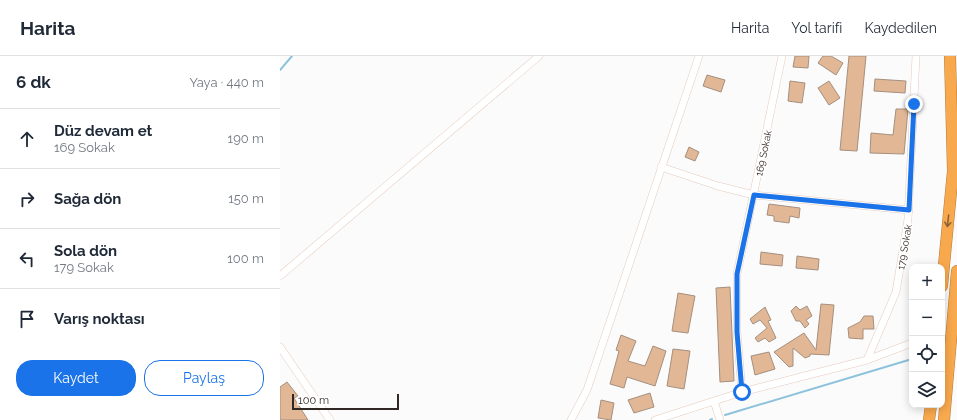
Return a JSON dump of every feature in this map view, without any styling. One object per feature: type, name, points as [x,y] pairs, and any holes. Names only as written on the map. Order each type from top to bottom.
[{"type":"highway","points":[[944,264],[953,171],[950,56]]},
{"type":"highway","points":[[944,420],[948,362],[954,329],[957,271]]},
{"type":"highway","points":[[929,420],[931,408]]},
{"type":"street","points":[[280,276],[539,56]]},
{"type":"street","points":[[571,420],[587,390],[699,56]]},
{"type":"street","name":"169 Sokak","points":[[742,392],[737,332],[737,274],[782,56]]},
{"type":"street","name":"179 Sokak","points":[[867,360],[896,292],[909,210],[916,56]]},
{"type":"street","points":[[661,167],[718,186],[754,195],[909,210]]},
{"type":"street","points":[[655,420],[742,392],[867,360],[909,344]]},
{"type":"street","points":[[280,347],[330,420]]},
{"type":"street","points":[[714,401],[720,420]]},
{"type":"building","points":[[795,56],[809,56],[808,68],[793,67]]},
{"type":"building","points":[[823,56],[831,56],[843,63],[836,75],[818,63]]},
{"type":"building","points":[[849,56],[866,56],[857,151],[840,150]]},
{"type":"building","points":[[707,75],[725,80],[721,92],[703,86]]},
{"type":"building","points":[[875,79],[906,81],[905,93],[874,91]]},
{"type":"building","points":[[790,81],[805,83],[802,103],[788,101]]},
{"type":"building","points":[[829,81],[840,98],[829,105],[818,88]]},
{"type":"building","points":[[896,109],[908,109],[904,154],[870,153],[871,133],[893,135]]},
{"type":"building","points":[[689,147],[699,152],[695,161],[685,157]]},
{"type":"building","points":[[769,204],[800,208],[799,218],[790,216],[789,223],[774,221],[774,216],[767,215]]},
{"type":"building","points":[[761,252],[783,255],[782,266],[760,264]]},
{"type":"building","points":[[797,256],[819,259],[818,270],[796,268]]},
{"type":"building","points":[[730,287],[734,381],[720,382],[716,288]]},
{"type":"building","points":[[678,293],[695,296],[688,333],[672,331]]},
{"type":"building","points":[[821,304],[834,305],[829,355],[810,354],[810,356],[805,358],[793,348],[793,366],[789,367],[774,352],[804,333],[816,350]]},
{"type":"building","points":[[796,306],[800,310],[807,306],[812,316],[806,320],[809,324],[805,328],[800,321],[796,321],[791,311]]},
{"type":"building","points":[[765,307],[771,320],[768,321],[776,338],[769,342],[765,338],[758,342],[755,338],[767,328],[760,320],[753,324],[750,319]]},
{"type":"building","points":[[864,316],[873,316],[874,329],[863,329],[863,339],[849,338],[848,328],[860,322]]},
{"type":"building","points":[[621,335],[636,341],[628,361],[645,366],[653,346],[666,351],[655,386],[627,377],[624,388],[610,384],[619,351],[616,350]]},
{"type":"building","points":[[673,349],[690,351],[684,389],[667,386]]},
{"type":"building","points":[[769,352],[775,369],[755,375],[751,356]]},
{"type":"building","points":[[287,382],[298,396],[294,398],[308,420],[281,420],[280,387]]},
{"type":"building","points":[[650,393],[654,407],[634,413],[628,400]]},
{"type":"building","points":[[601,400],[614,403],[611,420],[598,418]]},
{"type":"waterway","points":[[280,70],[292,56]]},
{"type":"waterway","points":[[725,415],[909,360]]},
{"type":"route","points":[[742,392],[737,332],[737,274],[754,195],[909,210],[914,104]]}]
